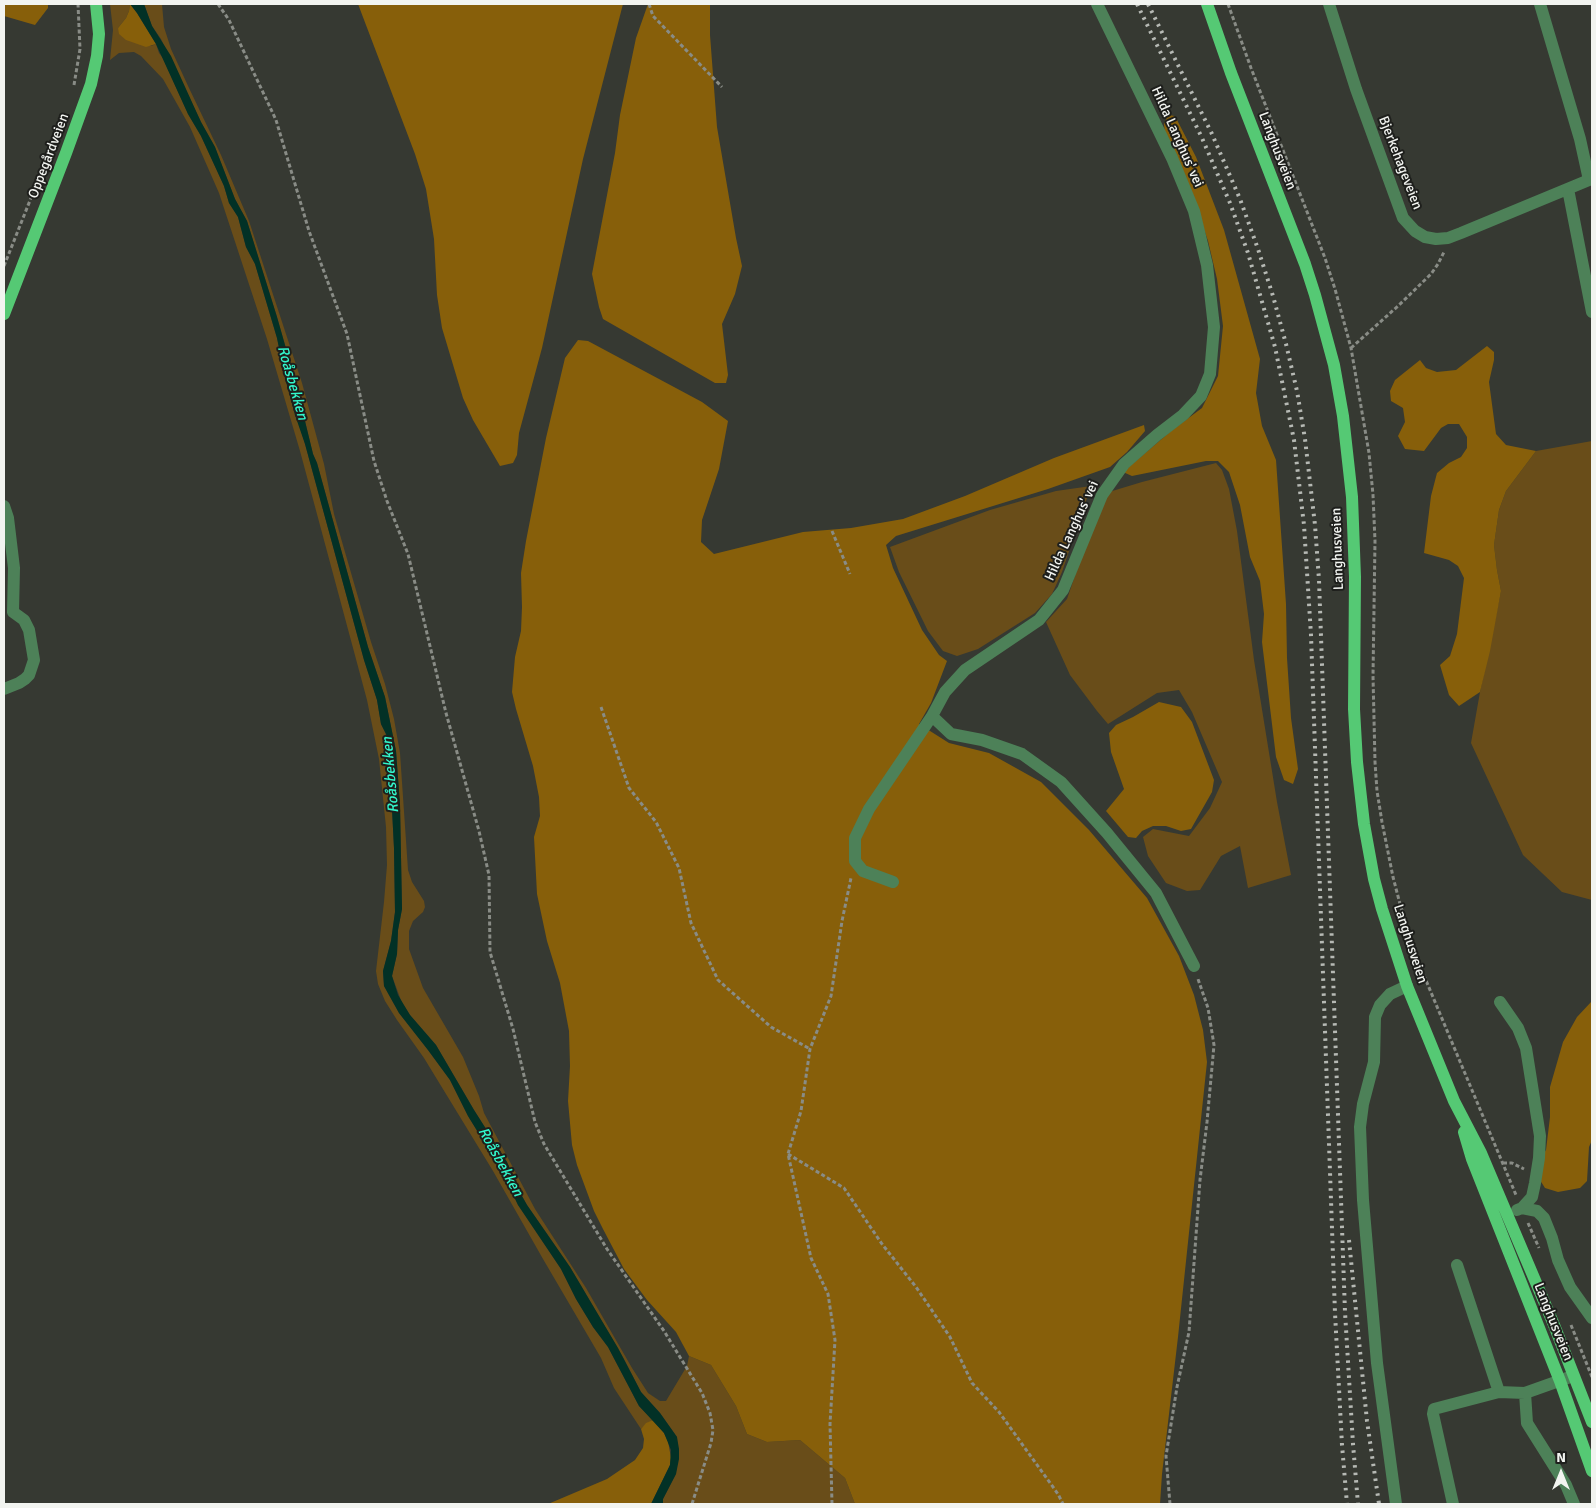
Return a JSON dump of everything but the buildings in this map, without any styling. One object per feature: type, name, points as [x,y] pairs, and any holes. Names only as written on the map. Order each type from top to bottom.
[{"type":"main road","name":"Oppegårdveien","points":[[4,314],[92,84],[99,34],[96,4]]},
{"type":"main road","name":"Langhusveien","points":[[1207,4],[1231,73],[1305,264],[1334,366],[1343,416],[1352,496],[1355,577],[1354,709],[1356,762],[1361,807],[1374,879],[1382,910],[1407,986],[1454,1100],[1481,1153],[1592,1471]]},
{"type":"main road","name":"Langhusveien","points":[[1502,1216],[1575,1375],[1592,1422]]},
{"type":"street","name":"Hilda Langhus' vei","points":[[855,860],[855,838],[869,809],[932,716],[945,692],[965,670],[1040,620],[1063,590],[1102,495],[1124,464],[1157,434],[1183,415],[1201,396],[1210,374],[1214,327],[1207,266],[1194,211],[1172,158],[1098,4]]},
{"type":"street","name":"Bjerkehageveien","points":[[1329,4],[1356,89],[1403,218],[1415,232],[1425,237],[1436,239],[1448,238],[1591,180],[1540,4]]},
{"type":"street","points":[[1568,189],[1592,312]]},
{"type":"street","points":[[4,506],[8,518],[13,560],[8,614],[24,620],[29,630],[34,660],[26,679],[4,689]]},
{"type":"street","points":[[932,716],[951,734],[982,740],[1022,754],[1061,782],[1107,833],[1156,893],[1194,966]]},
{"type":"street","points":[[855,860],[863,871],[893,882]]},
{"type":"street","points":[[1396,1504],[1377,1363],[1363,1200],[1360,1127],[1363,1104],[1374,1062],[1374,1017],[1380,1005],[1390,994],[1407,986]]},
{"type":"street","points":[[1500,1002],[1518,1028],[1526,1048],[1540,1136],[1536,1183],[1532,1197],[1522,1208],[1502,1216]]},
{"type":"street","points":[[1522,1208],[1537,1212],[1544,1218],[1558,1260],[1570,1287],[1592,1318]]},
{"type":"street","points":[[1457,1265],[1499,1392]]},
{"type":"street","points":[[1453,1504],[1433,1414],[1434,1409],[1499,1392],[1525,1393],[1575,1375]]},
{"type":"street","points":[[1525,1393],[1527,1423],[1566,1485],[1574,1504]]},
{"type":"path","points":[[72,90],[80,49],[78,4]]},
{"type":"path","points":[[218,4],[228,20],[276,120],[310,232],[347,334],[374,461],[387,501],[408,554],[446,713],[479,831],[488,876],[490,952],[513,1029],[535,1122],[544,1144],[607,1249],[664,1331],[702,1393],[710,1413],[713,1430],[711,1443],[692,1504]]},
{"type":"path","points":[[649,4],[653,16],[722,87]]},
{"type":"path","points":[[4,266],[50,149]]},
{"type":"path","points":[[1351,348],[1431,274],[1443,255],[1448,238]]},
{"type":"path","points":[[832,531],[850,574]]},
{"type":"path","points":[[601,707],[629,788],[656,822],[679,868],[691,923],[718,980],[770,1027],[810,1049]]},
{"type":"path","points":[[832,1504],[830,1424],[835,1340],[828,1294],[811,1258],[788,1154],[801,1111],[810,1049],[831,996],[842,921],[855,860]]},
{"type":"path","points":[[1170,1504],[1166,1456],[1177,1387],[1189,1332],[1200,1180],[1214,1045],[1208,1008],[1194,966]]},
{"type":"path","points":[[1473,1092],[1522,1208]]},
{"type":"path","points":[[788,1154],[844,1188],[882,1244],[916,1287],[950,1336],[972,1383],[999,1412],[1058,1494],[1063,1504]]},
{"type":"path","points":[[1503,1162],[1522,1167],[1536,1183]]},
{"type":"shaded area","points":[[4,4],[48,4],[48,8],[35,25],[4,16]]},
{"type":"shaded area","points":[[110,4],[130,4],[126,18],[118,28],[151,46],[156,44],[163,58],[188,114],[201,136],[224,186],[229,203],[238,217],[246,247],[255,264],[277,338],[288,388],[364,660],[377,700],[381,724],[387,736],[394,848],[395,912],[391,941],[383,971],[384,986],[399,1013],[450,1080],[468,1116],[484,1142],[499,1161],[518,1205],[561,1269],[576,1299],[608,1347],[639,1406],[653,1420],[641,1429],[614,1388],[601,1358],[493,1171],[424,1058],[385,1001],[378,984],[376,971],[387,865],[386,827],[379,759],[367,700],[300,451],[267,339],[219,193],[190,127],[163,79],[141,56],[134,52],[119,53],[110,60],[113,30]]},
{"type":"shaded area","points":[[130,4],[156,44],[146,47],[126,40],[119,34],[118,28],[126,18]]},
{"type":"shaded area","points":[[144,4],[162,4],[164,27],[171,49],[221,155],[249,221],[302,383],[324,464],[334,514],[394,719],[400,753],[408,870],[412,882],[424,901],[425,907],[423,912],[413,921],[409,931],[409,949],[423,988],[463,1057],[484,1113],[535,1209],[586,1288],[648,1393],[660,1401],[666,1401],[687,1366],[689,1356],[711,1365],[736,1406],[747,1434],[767,1442],[800,1440],[845,1478],[855,1504],[663,1504],[663,1499],[676,1474],[677,1437],[660,1413],[641,1392],[624,1359],[570,1267],[527,1205],[507,1162],[436,1045],[402,1003],[392,976],[397,954],[398,930],[402,909],[400,805],[396,751],[385,697],[368,647],[313,454],[295,380],[247,221],[235,199],[215,147],[161,39],[152,26]]},
{"type":"shaded area","points":[[358,4],[623,4],[583,159],[542,348],[519,433],[517,455],[513,463],[500,466],[473,420],[463,398],[442,328],[437,295],[434,239],[426,189],[415,154]]},
{"type":"shaded area","points":[[648,4],[710,4],[710,35],[717,127],[742,266],[735,294],[722,324],[728,375],[726,383],[715,383],[603,319],[592,274],[615,153],[620,115],[636,38]]},
{"type":"shaded area","points":[[1168,115],[1175,116],[1196,157],[1224,230],[1260,359],[1256,393],[1262,426],[1276,460],[1286,604],[1291,718],[1298,769],[1293,784],[1284,780],[1276,757],[1262,642],[1264,614],[1260,581],[1250,557],[1240,505],[1229,472],[1218,461],[1206,461],[1132,476],[1123,472],[1171,431],[1202,408],[1218,376],[1223,326],[1217,279],[1208,241],[1187,180],[1165,135],[1164,124]]},
{"type":"shaded area","points":[[578,340],[588,341],[702,402],[728,421],[719,469],[702,520],[701,542],[714,554],[803,532],[851,528],[903,519],[965,496],[1054,458],[1144,425],[1145,431],[1127,452],[1110,467],[1048,489],[896,536],[886,545],[893,568],[922,630],[939,655],[947,661],[931,703],[919,724],[949,743],[989,753],[1041,782],[1089,830],[1147,898],[1179,956],[1194,995],[1203,1030],[1207,1062],[1160,1504],[855,1504],[845,1478],[800,1440],[767,1442],[747,1434],[736,1406],[711,1365],[689,1356],[676,1332],[647,1300],[624,1269],[594,1211],[577,1165],[572,1145],[568,1101],[569,1031],[560,983],[547,941],[537,894],[534,837],[540,816],[539,797],[533,766],[512,692],[515,657],[521,631],[521,573],[526,541],[546,438],[565,358]]},
{"type":"shaded area","points":[[1487,346],[1494,352],[1489,382],[1496,434],[1506,445],[1536,451],[1506,491],[1499,510],[1494,545],[1501,591],[1490,651],[1480,692],[1459,706],[1449,695],[1440,665],[1450,656],[1457,634],[1464,578],[1458,566],[1449,560],[1424,553],[1431,496],[1437,473],[1449,463],[1461,457],[1467,448],[1467,437],[1459,424],[1448,424],[1441,428],[1424,451],[1405,449],[1398,436],[1405,422],[1403,408],[1391,401],[1390,391],[1395,380],[1420,360],[1426,368],[1437,372],[1456,370]]},
{"type":"shaded area","points":[[1592,441],[1592,900],[1562,892],[1523,855],[1471,743],[1501,591],[1494,545],[1499,510],[1506,491],[1536,451]]},
{"type":"shaded area","points":[[1216,463],[1222,470],[1229,489],[1237,531],[1254,660],[1291,875],[1248,888],[1240,846],[1221,856],[1200,890],[1187,891],[1166,883],[1148,856],[1143,837],[1153,829],[1189,836],[1210,808],[1222,782],[1192,712],[1179,690],[1157,693],[1108,724],[1070,675],[1046,622],[1067,599],[1081,558],[1109,492]]},
{"type":"shaded area","points":[[1091,486],[1062,572],[1052,594],[1035,613],[978,649],[957,656],[943,651],[928,631],[899,572],[890,547],[990,510],[1056,491]]},
{"type":"shaded area","points":[[1159,702],[1181,707],[1192,722],[1214,780],[1212,792],[1191,829],[1181,831],[1166,826],[1153,826],[1142,831],[1136,838],[1128,837],[1106,811],[1124,789],[1111,752],[1109,733],[1116,725]]},
{"type":"shaded area","points":[[1592,1001],[1592,1140],[1589,1147],[1587,1181],[1580,1188],[1558,1192],[1545,1188],[1533,1169],[1546,1150],[1550,1117],[1550,1087],[1563,1042],[1577,1017]]},
{"type":"shaded area","points":[[653,1420],[668,1441],[671,1458],[670,1465],[651,1504],[548,1504],[607,1479],[635,1460],[643,1448],[644,1439],[641,1429],[646,1423]]},
{"type":"water","name":"Roåsbekken","points":[[130,4],[144,4],[152,26],[171,56],[201,122],[215,147],[235,199],[247,221],[295,380],[313,454],[368,647],[385,697],[396,751],[400,805],[402,909],[398,930],[397,954],[392,976],[398,995],[410,1015],[436,1045],[507,1162],[527,1205],[570,1267],[618,1348],[641,1392],[660,1413],[677,1437],[679,1459],[676,1474],[663,1499],[663,1504],[651,1504],[670,1465],[671,1450],[664,1433],[639,1406],[608,1347],[576,1299],[561,1269],[518,1205],[499,1161],[484,1142],[468,1116],[450,1080],[399,1013],[384,986],[383,971],[391,941],[395,912],[394,848],[387,736],[381,724],[377,700],[364,660],[305,444],[295,415],[277,338],[255,264],[246,247],[238,217],[229,203],[224,186],[201,136],[188,114],[156,44]]},
{"type":"railway","points":[[1137,4],[1202,138],[1230,203],[1248,253],[1275,347],[1294,440],[1304,525],[1311,635],[1335,1313],[1347,1504]]},
{"type":"railway","points":[[1148,4],[1212,134],[1240,199],[1273,296],[1297,391],[1305,439],[1319,580],[1345,1312],[1358,1504]]},
{"type":"railway","points":[[1349,1240],[1367,1421],[1379,1504]]}]
